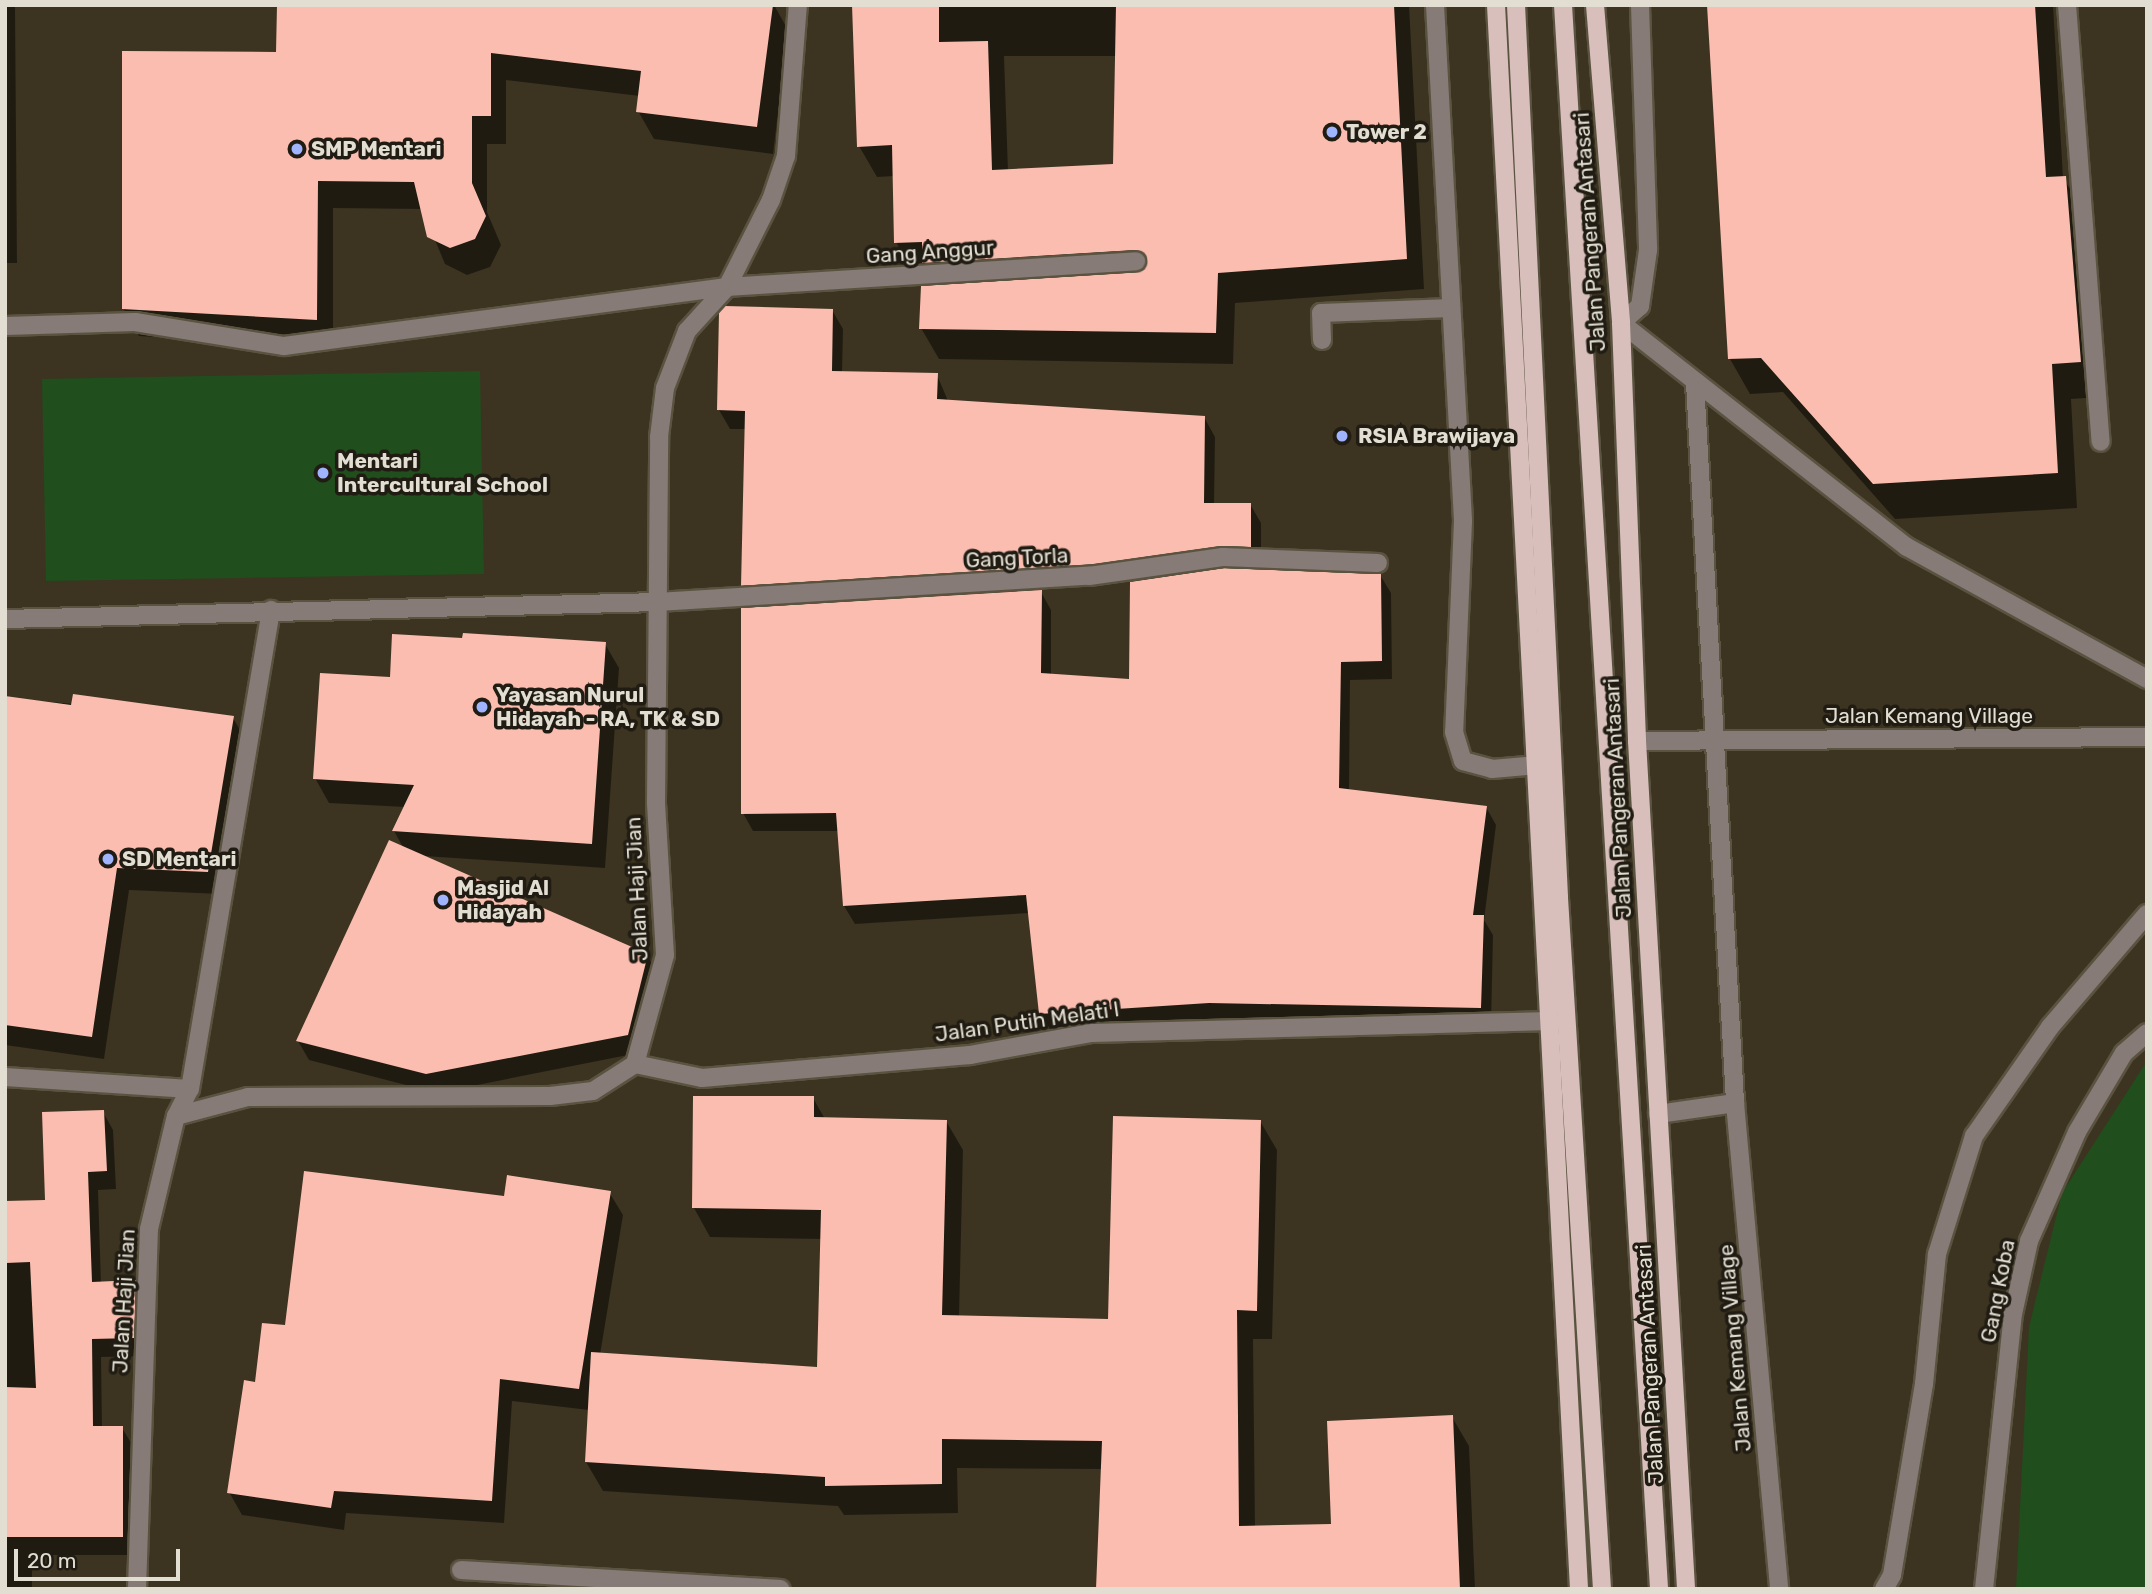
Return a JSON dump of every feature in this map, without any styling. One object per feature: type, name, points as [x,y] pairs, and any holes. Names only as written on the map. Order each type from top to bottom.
[{"type":"main road","points":[[1496,5],[1552,1021],[1580,1589]]},
{"type":"main road","points":[[1516,5],[1557,856],[1602,1589]]},
{"type":"main road","points":[[1563,5],[1659,1589]]},
{"type":"main road","name":"Jalan Pangeran Antasari","points":[[1595,5],[1621,323],[1636,741],[1686,1589]]},
{"type":"street","name":"Jalan Haji Jian","points":[[635,1064],[665,955],[656,803],[658,602],[665,388],[687,331],[727,287],[786,156],[798,5]]},
{"type":"street","points":[[1435,5],[1463,521],[1454,732],[1463,761],[1492,769],[1538,765]]},
{"type":"street","points":[[1640,5],[1648,250],[1640,306],[1621,323],[1907,547],[2147,679]]},
{"type":"street","points":[[2067,5],[2101,442]]},
{"type":"street","name":"Gang Anggur","points":[[5,326],[135,322],[284,345],[727,287],[1136,261]]},
{"type":"street","points":[[1322,340],[1321,313],[1451,308]]},
{"type":"street","name":"Jalan Kemang Village","points":[[1695,382],[1712,740],[1735,1103],[1779,1589]]},
{"type":"street","name":"Gang Torla","points":[[5,619],[658,602],[1089,576],[1223,557],[1378,563]]},
{"type":"street","name":"Jalan Haji Jian","points":[[137,1589],[149,1229],[176,1116],[190,1089],[271,610]]},
{"type":"street","name":"Jalan Kemang Village","points":[[1636,741],[2147,737]]},
{"type":"street","points":[[1884,1589],[1892,1575],[1924,1384],[1937,1254],[1974,1136],[2050,1027],[2147,914]]},
{"type":"street","name":"Jalan Putih Melati I","points":[[635,1064],[702,1078],[970,1055],[1091,1033],[1552,1021]]},
{"type":"street","name":"Gang Koba","points":[[1984,1589],[2013,1314],[2029,1241],[2077,1132],[2124,1053],[2147,1033]]},
{"type":"street","points":[[176,1116],[248,1097],[550,1097],[593,1091],[635,1064]]},
{"type":"street","points":[[5,1077],[190,1089]]},
{"type":"street","points":[[1658,1114],[1735,1103]]},
{"type":"street","points":[[461,1570],[780,1589]]},
{"type":"green space","points":[[480,371],[484,574],[46,581],[42,379]]},
{"type":"green space","points":[[2147,1061],[2147,1589],[2016,1589],[2029,1327],[2062,1193]]},
{"type":"building","name":"SMP Mentari","points":[[277,5],[773,5],[757,127],[636,112],[641,71],[491,53],[491,116],[472,116],[472,183],[486,216],[475,239],[450,248],[427,237],[414,182],[318,181],[317,320],[122,309],[122,51],[276,52]]},
{"type":"building","points":[[852,5],[939,5],[939,42],[988,41],[992,170],[1113,164],[1116,5],[1394,5],[1407,259],[1218,273],[1216,333],[919,329],[921,286],[1137,272],[1147,260],[1135,250],[922,263],[922,242],[894,243],[892,145],[857,147]]},
{"type":"building","points":[[1707,5],[2035,5],[2046,177],[2066,176],[2081,362],[2052,364],[2058,473],[1873,484],[1761,358],[1728,359]]},
{"type":"building","points":[[725,306],[833,309],[832,371],[938,373],[937,399],[1205,416],[1204,503],[1251,503],[1251,547],[1088,565],[741,586],[745,411],[717,410],[719,312]]},
{"type":"building","points":[[1224,568],[1381,574],[1382,661],[1341,662],[1339,788],[1487,806],[1473,915],[1484,915],[1481,1008],[1209,1003],[1039,1014],[1026,895],[843,906],[836,813],[741,814],[741,608],[1042,590],[1041,673],[1129,679],[1130,582]]},
{"type":"building","name":"Yayasan Nurul Hidayah - RA, TK & SD","points":[[463,633],[606,642],[592,844],[392,831],[414,785],[313,779],[320,673],[390,677],[392,634],[462,638]]},
{"type":"building","name":"SD Mentari","points":[[73,694],[234,716],[208,872],[117,868],[92,1037],[5,1025],[5,696],[71,705]]},
{"type":"building","name":"Masjid Al Hidayah","points":[[389,840],[648,954],[628,1035],[426,1074],[296,1041]]},
{"type":"building","points":[[693,1096],[814,1096],[814,1117],[947,1120],[942,1315],[1108,1319],[1113,1116],[1261,1120],[1257,1311],[1237,1310],[1239,1526],[1331,1524],[1327,1421],[1453,1415],[1460,1589],[1096,1589],[1102,1441],[942,1439],[942,1484],[825,1486],[825,1477],[585,1462],[591,1352],[817,1367],[821,1210],[692,1208]]},
{"type":"building","points":[[104,1110],[107,1171],[88,1172],[92,1282],[136,1280],[134,1338],[92,1339],[93,1426],[123,1426],[123,1537],[5,1537],[5,1387],[36,1388],[30,1262],[6,1263],[5,1201],[45,1200],[42,1112]]},
{"type":"building","points":[[304,1171],[504,1196],[507,1175],[611,1191],[579,1389],[500,1379],[492,1501],[334,1491],[331,1508],[227,1493],[244,1380],[255,1382],[262,1323],[285,1325]]},
{"type":"place","name":"Tower 2","points":[[1332,132]]},
{"type":"place","name":"SMP Mentari","points":[[297,149]]},
{"type":"place","name":"RSIA Brawijaya","points":[[1342,436]]},
{"type":"place","name":"Mentari Intercultural School","points":[[323,473]]},
{"type":"place","name":"Yayasan Nurul Hidayah - RA, TK & SD","points":[[482,707]]},
{"type":"place","name":"SD Mentari","points":[[108,859]]},
{"type":"place","name":"Masjid Al Hidayah","points":[[443,900]]}]
